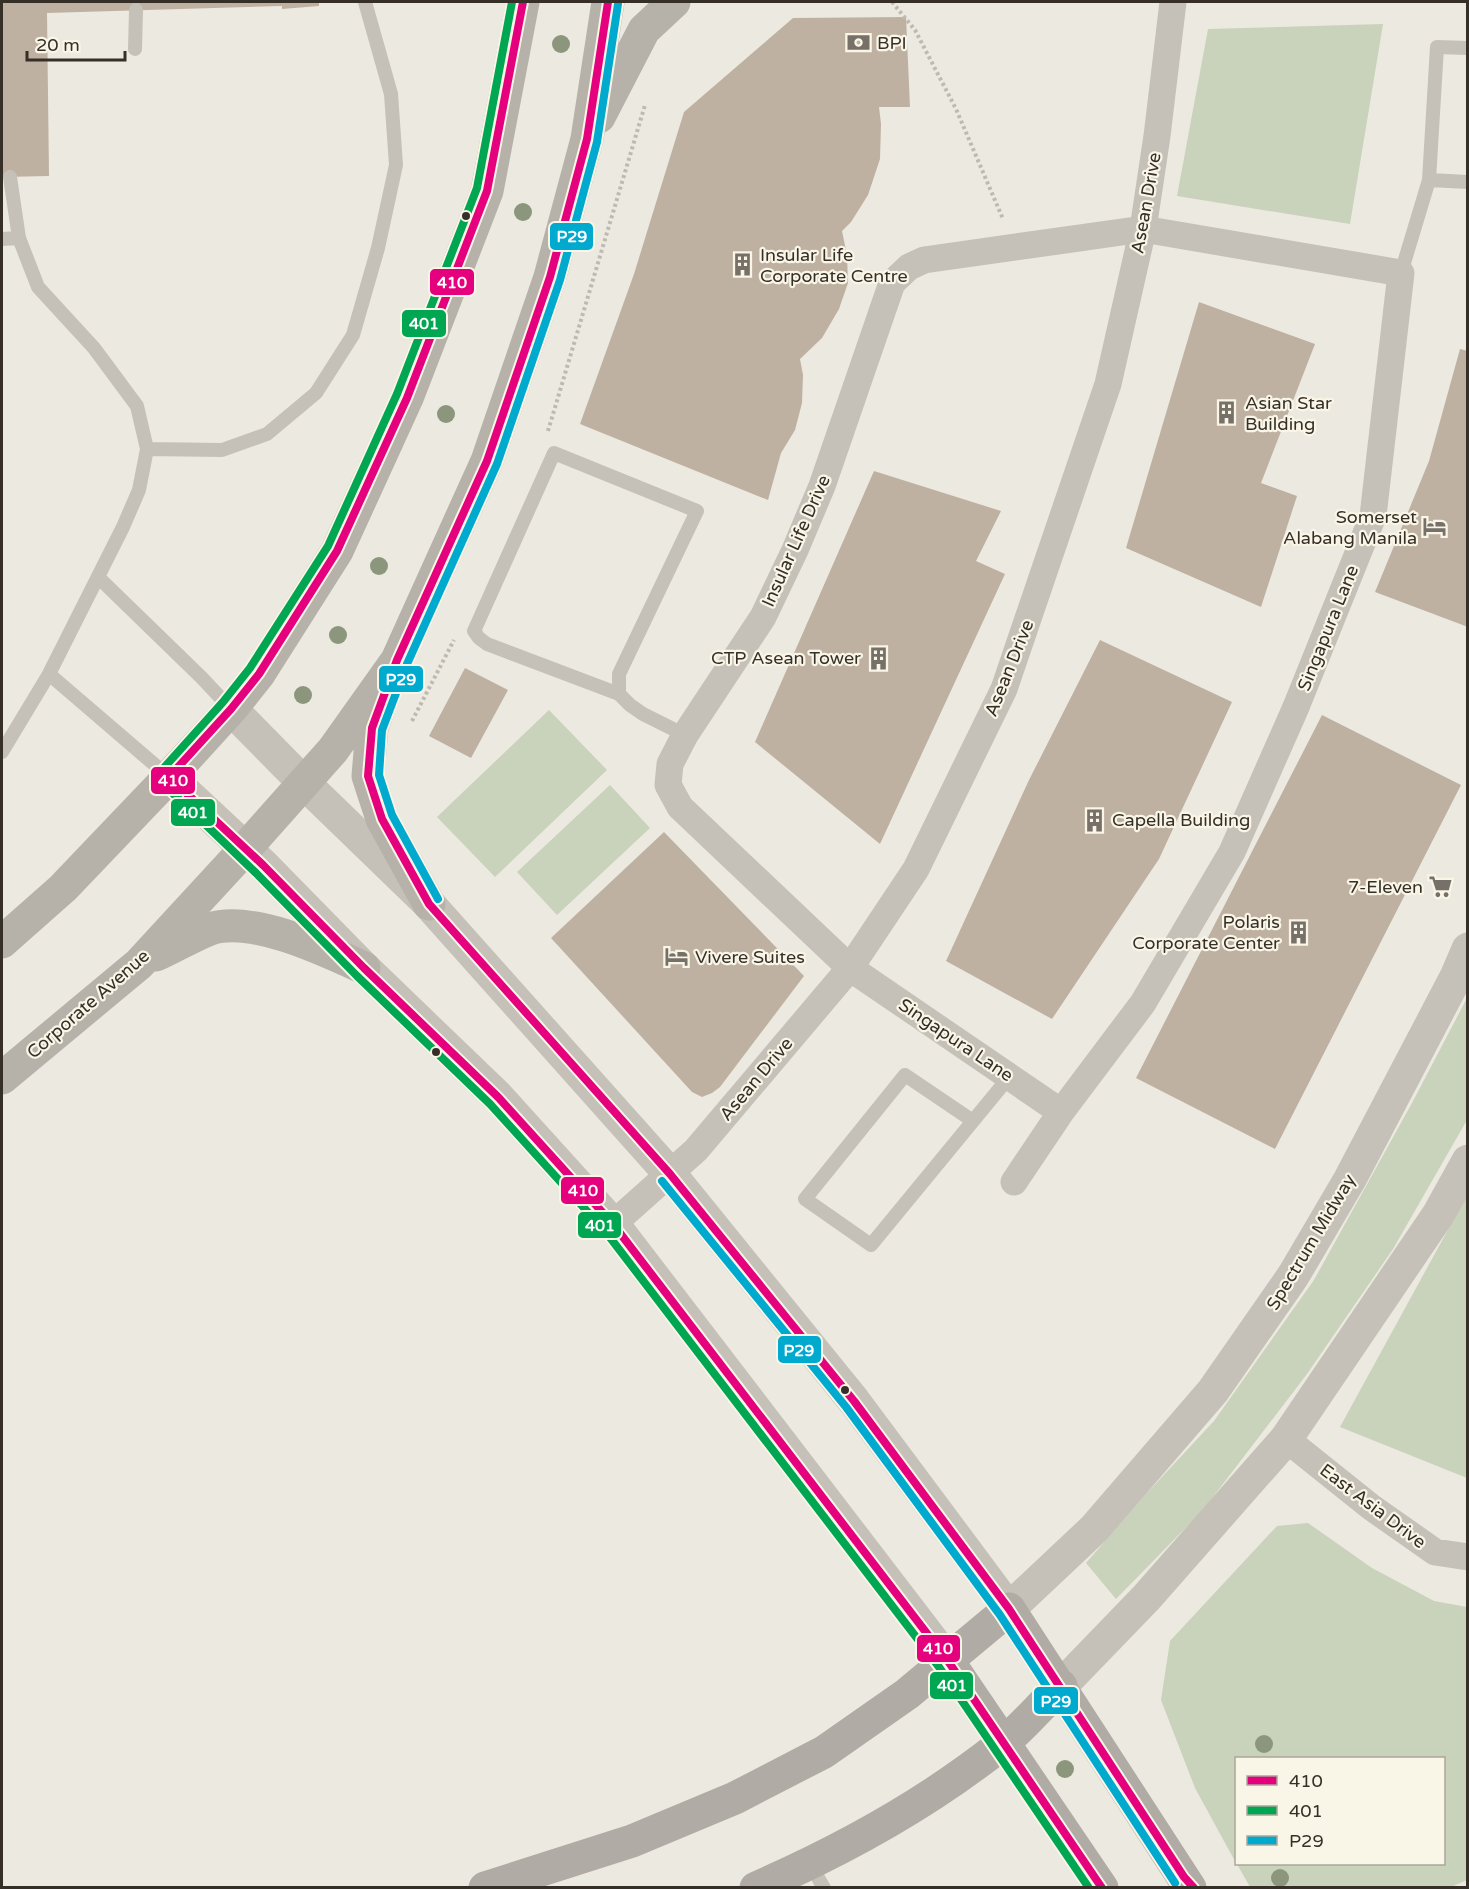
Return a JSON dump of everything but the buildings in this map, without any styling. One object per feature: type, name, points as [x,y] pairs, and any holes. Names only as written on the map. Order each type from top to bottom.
[{"type":"highway","points":[[485,1887],[632,1841],[735,1798],[824,1752],[907,1694],[1009,1609],[1190,1884]]},
{"type":"highway","points":[[948,1661],[1102,1887]]},
{"type":"highway","points":[[756,1887],[817,1876],[1004,1743],[1061,1686]]},
{"type":"main road","points":[[2,942],[63,888],[231,709],[259,674],[337,551],[407,398],[487,190],[523,2]]},
{"type":"main road","name":"Corporate Avenue","points":[[2,1078],[139,964],[333,750],[397,660],[487,461],[550,277],[587,139],[608,2]]},
{"type":"main road","points":[[587,139],[644,30],[674,2]]},
{"type":"main road","points":[[397,660],[372,728],[368,776],[382,819],[429,904]]},
{"type":"main road","points":[[139,964],[212,929],[246,926],[308,943],[364,968]]},
{"type":"street","name":"Asean Drive","points":[[613,1224],[696,1150],[850,968],[916,869],[1004,689],[1108,384],[1143,229],[1173,2]]},
{"type":"street","points":[[1143,229],[1401,273]]},
{"type":"street","name":"Insular Life Drive","points":[[850,968],[680,807],[668,785],[670,764],[685,735],[763,616],[795,550],[822,486],[892,283],[909,267],[924,260],[1143,229]]},
{"type":"street","name":"Singapura Lane","points":[[1014,1182],[1061,1112],[1143,1002],[1232,852],[1296,707],[1373,516],[1401,273]]},
{"type":"street","points":[[231,709],[429,904],[670,1174],[854,1401],[1009,1609]]},
{"type":"street","points":[[169,777],[498,1097],[613,1224],[948,1661]]},
{"type":"street","name":"Spectrum Midway","points":[[1009,1609],[1094,1529],[1213,1391],[1293,1276],[1350,1179],[1456,977],[1467,949]]},
{"type":"street","name":"Singapura Lane","points":[[850,968],[1061,1112]]},
{"type":"street","points":[[1061,1686],[1146,1598],[1286,1439],[1438,1215],[1467,1161]]},
{"type":"street","name":"East Asia Drive","points":[[1286,1439],[1371,1507],[1435,1552],[1467,1557]]},
{"type":"lane","points":[[147,449],[222,450],[267,434],[316,393],[352,335],[378,248],[396,165],[391,94],[365,2]]},
{"type":"lane","points":[[135,49],[136,10]]},
{"type":"lane","points":[[1401,273],[1429,180],[1437,47],[1467,48]]},
{"type":"lane","points":[[2,752],[49,674],[98,577],[139,490],[147,449],[137,406],[94,348],[38,287],[19,238],[10,177]]},
{"type":"lane","points":[[1429,180],[1467,182]]},
{"type":"lane","points":[[2,239],[19,238]]},
{"type":"lane","points":[[619,694],[619,674],[697,511],[554,453],[474,631],[487,644],[619,694],[643,714],[685,735]]},
{"type":"lane","points":[[98,577],[231,709]]},
{"type":"lane","points":[[49,674],[169,777]]},
{"type":"lane","points":[[974,1121],[905,1074],[806,1198],[871,1245],[974,1121],[1010,1076]]},
{"type":"path","points":[[892,2],[915,30],[956,109],[1015,247]]},
{"type":"green space","points":[[1383,24],[1350,224],[1177,196],[1208,29]]},
{"type":"green space","points":[[549,710],[607,770],[495,877],[437,817]]},
{"type":"green space","points":[[610,785],[650,828],[557,915],[517,872]]},
{"type":"green space","points":[[1467,998],[1467,1120],[1393,1249],[1307,1374],[1203,1510],[1116,1599],[1086,1563],[1214,1421],[1314,1280]]},
{"type":"green space","points":[[1467,1195],[1467,1478],[1340,1427]]},
{"type":"green space","points":[[1308,1523],[1372,1568],[1434,1601],[1467,1607],[1467,1880],[1449,1888],[1250,1887],[1238,1865],[1445,1865],[1445,1757],[1235,1757],[1235,1861],[1195,1788],[1161,1700],[1170,1641],[1277,1526]]},
{"type":"transit line","name":"401","points":[[512,2],[477,188],[397,394],[328,546],[250,668],[161,771],[159,780],[490,1104],[605,1231],[939,1667],[1089,1888]]},
{"type":"transit line","name":"410","points":[[523,2],[487,191],[407,398],[337,551],[259,674],[231,709],[169,777],[263,865],[364,968],[498,1097],[613,1224],[948,1661],[1102,1888]]},
{"type":"transit line","name":"410","points":[[608,2],[587,139],[550,277],[487,461],[397,660],[372,728],[368,776],[382,819],[429,904],[670,1174],[854,1401],[1009,1609],[1184,1877],[1194,1888]]},
{"type":"transit line","name":"P29","points":[[438,899],[392,815],[379,775],[382,730],[407,664],[497,464],[560,280],[597,142],[618,4]]},
{"type":"transit line","name":"P29","points":[[662,1181],[846,1407],[1000,1615],[1175,1883]]},
{"type":"place","name":"BPI","points":[[859,43]]},
{"type":"place","name":"Insular Life Corporate Centre","points":[[742,265]]},
{"type":"place","name":"Asian Star Building","points":[[1227,413]]},
{"type":"place","name":"Somerset Alabang Manila","points":[[1435,527]]},
{"type":"place","name":"CTP Asean Tower","points":[[879,658]]},
{"type":"place","name":"Capella Building","points":[[1094,820]]},
{"type":"place","name":"7-Eleven","points":[[1441,887]]},
{"type":"place","name":"Polaris Corporate Center","points":[[1298,932]]},
{"type":"place","name":"Vivere Suites","points":[[677,957]]}]
